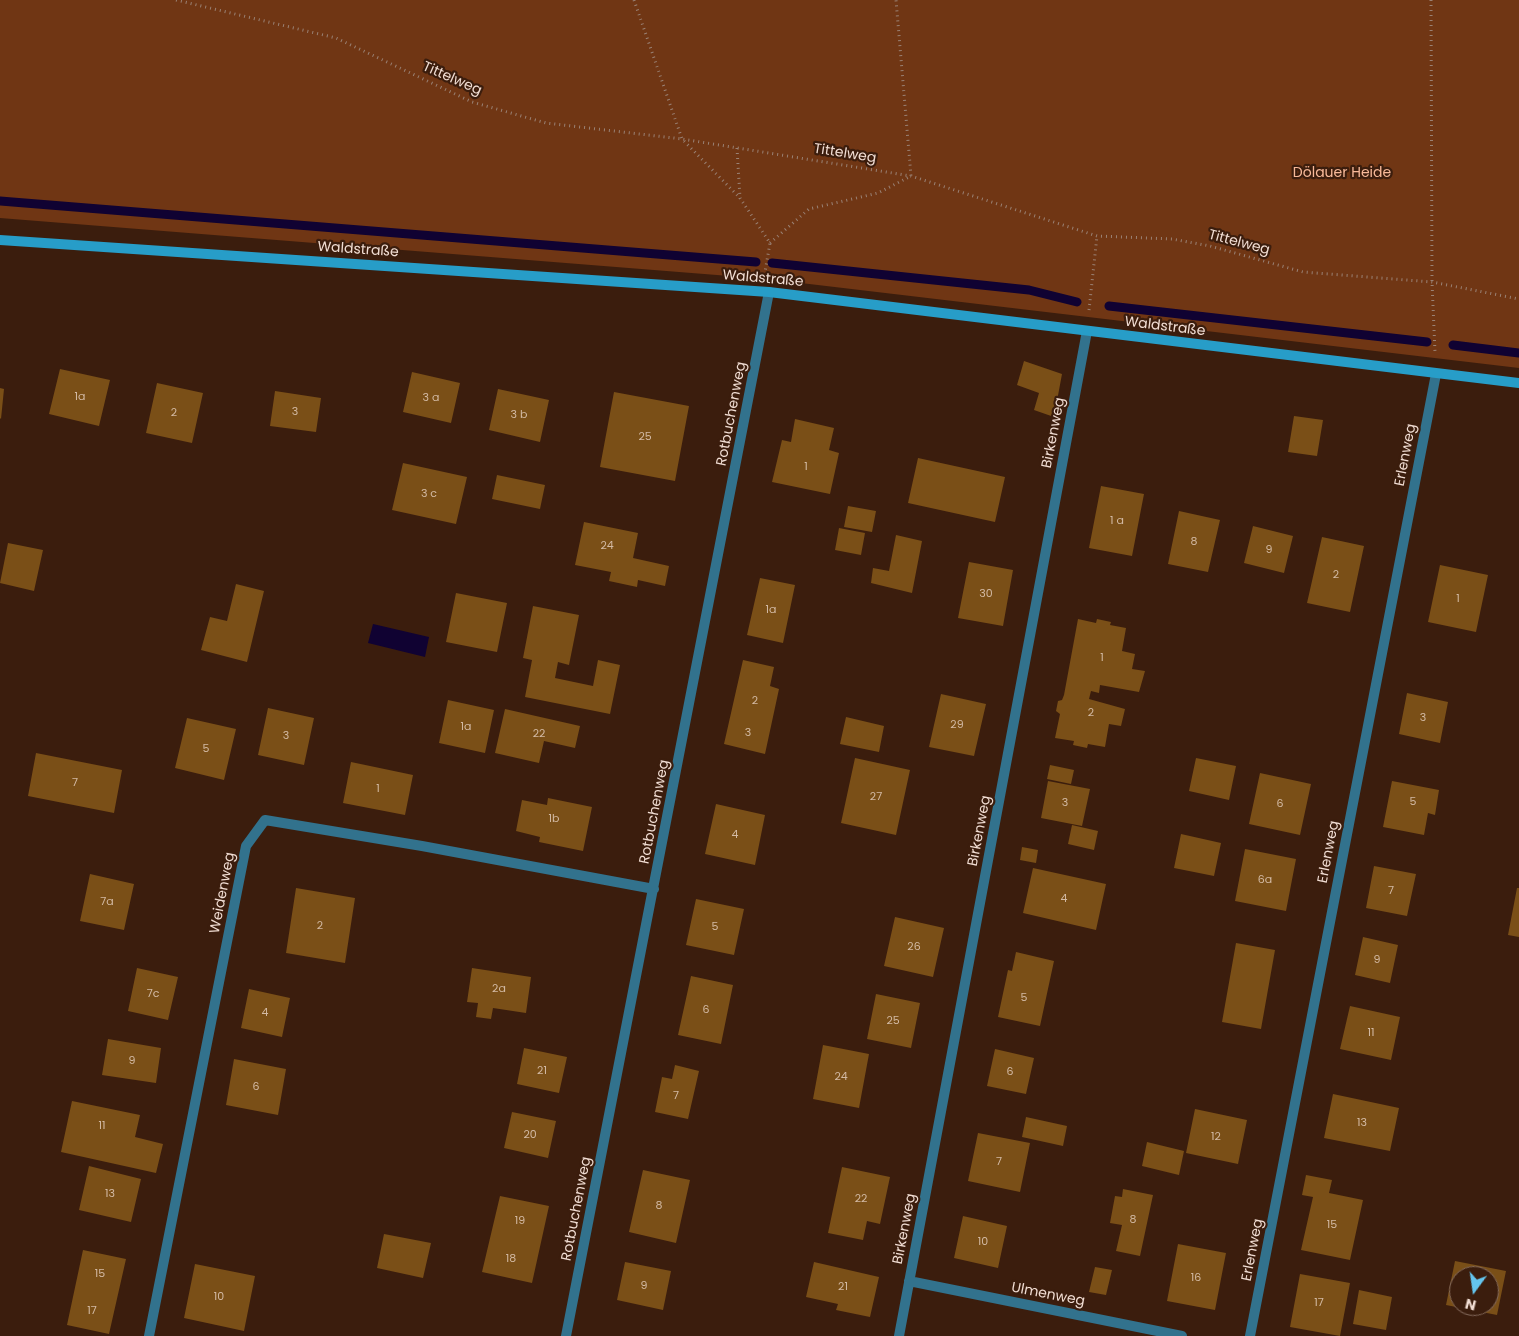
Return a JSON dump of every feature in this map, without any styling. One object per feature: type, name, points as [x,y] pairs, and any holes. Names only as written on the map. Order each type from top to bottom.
[{"type":"main road","name":"Waldstraße","points":[[0,240],[769,292],[1519,383]]},
{"type":"street","name":"Rotbuchenweg","points":[[566,1336],[769,292]]},
{"type":"street","name":"Birkenweg","points":[[899,1336],[1087,331]]},
{"type":"street","name":"Erlenweg","points":[[1250,1336],[1436,374]]},
{"type":"street","name":"Weidenweg","points":[[149,1336],[246,846],[265,820],[422,846],[654,889]]},
{"type":"street","name":"Ulmenweg","points":[[909,1282],[1182,1336]]},
{"type":"path","name":"Tittelweg","points":[[176,0],[336,38],[472,102],[546,123],[682,139],[911,176],[1097,236],[1172,239],[1210,246],[1302,272],[1432,282],[1519,299]]},
{"type":"path","points":[[634,0],[682,139],[740,198],[770,243]]},
{"type":"path","points":[[769,292],[764,270],[770,243],[809,209],[878,193],[911,176],[896,0]]},
{"type":"path","points":[[1431,0],[1432,282],[1436,374]]},
{"type":"path","points":[[737,148],[740,198]]},
{"type":"path","points":[[1087,331],[1097,236]]},
{"type":"green space","name":"Dölauer Heide","points":[[0,0],[1519,0],[1519,368],[767,279],[0,218]]},
{"type":"shaded area","points":[[373,624],[429,637],[425,657],[368,643]]},
{"type":"building","points":[[1024,361],[1062,374],[1054,417],[1034,410],[1039,393],[1017,385]]},
{"type":"building","points":[[60,369],[110,380],[99,426],[49,414]]},
{"type":"building","points":[[412,372],[460,383],[451,423],[403,412]]},
{"type":"building","points":[[157,383],[203,393],[192,443],[146,433]]},
{"type":"building","points":[[0,388],[4,389],[1,419],[0,418]]},
{"type":"building","points":[[498,389],[549,400],[540,442],[489,430]]},
{"type":"building","points":[[275,391],[321,398],[316,432],[270,426]]},
{"type":"building","points":[[614,392],[689,406],[675,481],[600,467]]},
{"type":"building","points":[[1294,416],[1323,420],[1317,456],[1288,452]]},
{"type":"building","points":[[795,419],[834,428],[829,450],[839,453],[830,494],[772,482],[782,440],[791,442]]},
{"type":"building","points":[[918,458],[1005,477],[995,522],[908,503]]},
{"type":"building","points":[[403,463],[467,477],[456,524],[392,510]]},
{"type":"building","points":[[497,475],[545,485],[540,509],[492,499]]},
{"type":"building","points":[[1101,486],[1144,494],[1132,556],[1089,548]]},
{"type":"building","points":[[848,506],[876,511],[872,532],[844,527]]},
{"type":"building","points":[[1179,511],[1220,520],[1208,572],[1168,564]]},
{"type":"building","points":[[584,522],[638,533],[633,558],[669,566],[665,586],[638,580],[637,587],[609,581],[611,572],[575,565]]},
{"type":"building","points":[[1253,526],[1293,536],[1284,573],[1244,563]]},
{"type":"building","points":[[839,528],[865,533],[861,555],[835,550]]},
{"type":"building","points":[[896,535],[922,541],[912,593],[871,583],[873,568],[889,571]]},
{"type":"building","points":[[1322,537],[1364,546],[1350,612],[1307,603]]},
{"type":"building","points":[[8,543],[43,550],[34,591],[0,583]]},
{"type":"building","points":[[969,562],[1013,570],[1003,626],[958,618]]},
{"type":"building","points":[[1440,565],[1488,575],[1476,632],[1428,622]]},
{"type":"building","points":[[760,578],[795,585],[783,643],[747,635]]},
{"type":"building","points":[[236,584],[264,591],[247,662],[201,650],[210,617],[227,621]]},
{"type":"building","points":[[456,593],[507,603],[497,652],[446,642]]},
{"type":"building","points":[[533,606],[579,615],[569,665],[558,662],[555,678],[593,686],[598,660],[620,665],[610,714],[525,697],[532,660],[523,658]]},
{"type":"building","points":[[1078,619],[1096,623],[1097,619],[1111,622],[1110,625],[1126,628],[1122,651],[1135,654],[1132,669],[1145,671],[1139,692],[1100,685],[1099,693],[1091,691],[1089,699],[1125,709],[1121,726],[1109,724],[1105,747],[1088,744],[1087,748],[1073,745],[1074,741],[1055,738],[1060,714],[1056,711],[1058,701],[1062,700],[1064,695]]},
{"type":"building","points":[[743,660],[774,667],[770,686],[779,689],[765,754],[724,744]]},
{"type":"building","points":[[1407,693],[1448,702],[1440,743],[1399,734]]},
{"type":"building","points":[[941,694],[986,704],[974,756],[929,747]]},
{"type":"building","points":[[448,700],[494,710],[485,753],[439,743]]},
{"type":"building","points":[[268,708],[314,718],[304,765],[258,755]]},
{"type":"building","points":[[505,709],[580,726],[575,748],[544,741],[539,763],[495,753]]},
{"type":"building","points":[[846,717],[884,726],[879,752],[840,744]]},
{"type":"building","points":[[187,718],[236,729],[224,780],[175,768]]},
{"type":"building","points":[[36,753],[122,770],[114,813],[28,796]]},
{"type":"building","points":[[855,758],[910,770],[896,835],[841,823]]},
{"type":"building","points":[[1196,758],[1236,766],[1229,800],[1189,791]]},
{"type":"building","points":[[351,762],[413,775],[405,815],[343,803]]},
{"type":"building","points":[[1050,765],[1074,770],[1071,784],[1047,779]]},
{"type":"building","points":[[1260,773],[1311,784],[1300,835],[1249,824]]},
{"type":"building","points":[[1048,781],[1090,789],[1082,826],[1041,818]]},
{"type":"building","points":[[1392,781],[1439,790],[1435,815],[1428,813],[1424,835],[1383,827]]},
{"type":"building","points":[[548,798],[592,807],[583,851],[539,842],[540,837],[516,831],[522,800],[547,805]]},
{"type":"building","points":[[716,804],[765,815],[755,865],[705,854]]},
{"type":"building","points":[[1072,825],[1098,831],[1094,850],[1068,844]]},
{"type":"building","points":[[1181,834],[1221,843],[1214,876],[1174,868]]},
{"type":"building","points":[[1022,847],[1038,850],[1036,863],[1020,860]]},
{"type":"building","points":[[1245,849],[1296,859],[1286,911],[1235,901]]},
{"type":"building","points":[[1374,866],[1416,874],[1407,916],[1366,908]]},
{"type":"building","points":[[1033,868],[1106,884],[1096,930],[1023,913]]},
{"type":"building","points":[[90,874],[134,884],[124,930],[80,921]]},
{"type":"building","points":[[296,888],[355,898],[345,963],[286,953]]},
{"type":"building","points":[[1517,888],[1519,888],[1519,937],[1508,935]]},
{"type":"building","points":[[696,899],[744,909],[734,955],[686,945]]},
{"type":"building","points":[[895,917],[944,928],[933,977],[884,966]]},
{"type":"building","points":[[1363,937],[1398,945],[1390,983],[1355,975]]},
{"type":"building","points":[[1236,943],[1275,950],[1261,1029],[1222,1022]]},
{"type":"building","points":[[1016,952],[1054,961],[1040,1026],[998,1017],[1008,970],[1012,971]]},
{"type":"building","points":[[137,968],[178,977],[168,1020],[128,1011]]},
{"type":"building","points":[[472,968],[531,977],[526,1013],[493,1008],[491,1019],[476,1017],[478,1003],[467,1002]]},
{"type":"building","points":[[691,976],[733,985],[721,1044],[678,1035]]},
{"type":"building","points":[[249,989],[290,998],[282,1037],[241,1028]]},
{"type":"building","points":[[876,994],[920,1003],[911,1048],[867,1039]]},
{"type":"building","points":[[1350,1006],[1400,1017],[1391,1060],[1340,1049]]},
{"type":"building","points":[[108,1039],[161,1048],[156,1083],[102,1075]]},
{"type":"building","points":[[823,1045],[869,1054],[859,1108],[813,1099]]},
{"type":"building","points":[[524,1048],[567,1057],[559,1093],[517,1084]]},
{"type":"building","points":[[995,1049],[1034,1058],[1026,1094],[987,1086]]},
{"type":"building","points":[[234,1059],[286,1069],[278,1115],[226,1105]]},
{"type":"building","points":[[675,1065],[699,1071],[688,1119],[655,1112],[662,1077],[672,1079]]},
{"type":"building","points":[[1333,1094],[1399,1108],[1390,1151],[1324,1138]]},
{"type":"building","points":[[72,1101],[140,1115],[135,1137],[163,1144],[156,1173],[61,1152]]},
{"type":"building","points":[[1195,1109],[1247,1120],[1238,1164],[1186,1153]]},
{"type":"building","points":[[512,1112],[556,1121],[548,1158],[504,1148]]},
{"type":"building","points":[[1026,1117],[1067,1126],[1063,1146],[1022,1137]]},
{"type":"building","points":[[978,1133],[1030,1143],[1020,1192],[968,1181]]},
{"type":"building","points":[[1147,1142],[1184,1151],[1179,1175],[1142,1166]]},
{"type":"building","points":[[89,1166],[141,1179],[131,1222],[79,1210]]},
{"type":"building","points":[[842,1167],[890,1177],[880,1224],[867,1221],[863,1240],[828,1233]]},
{"type":"building","points":[[643,1170],[690,1180],[676,1243],[629,1232]]},
{"type":"building","points":[[1306,1175],[1332,1180],[1329,1193],[1363,1200],[1350,1260],[1301,1250],[1313,1197],[1302,1195]]},
{"type":"building","points":[[1123,1189],[1153,1195],[1140,1256],[1116,1251],[1122,1225],[1110,1223],[1115,1196],[1122,1197]]},
{"type":"building","points":[[500,1196],[549,1206],[532,1283],[482,1272]]},
{"type":"building","points":[[963,1216],[1007,1226],[998,1268],[954,1258]]},
{"type":"building","points":[[384,1234],[431,1243],[423,1278],[377,1268]]},
{"type":"building","points":[[1178,1244],[1226,1253],[1215,1310],[1167,1301]]},
{"type":"building","points":[[83,1250],[126,1259],[109,1334],[67,1325]]},
{"type":"building","points":[[1455,1261],[1480,1266],[1454,1266]]},
{"type":"building","points":[[625,1262],[671,1271],[663,1310],[617,1300]]},
{"type":"building","points":[[814,1262],[879,1277],[870,1317],[836,1310],[838,1304],[806,1297]]},
{"type":"building","points":[[195,1264],[255,1276],[244,1331],[184,1318]]},
{"type":"building","points":[[1095,1267],[1112,1270],[1106,1295],[1089,1292]]},
{"type":"building","points":[[1499,1270],[1506,1271],[1499,1305]]},
{"type":"building","points":[[1300,1274],[1350,1283],[1340,1336],[1290,1327]]},
{"type":"building","points":[[1359,1290],[1392,1297],[1386,1330],[1353,1324]]},
{"type":"building","points":[[1449,1290],[1449,1306],[1446,1305]]},
{"type":"waterway","points":[[0,201],[756,262]]},
{"type":"waterway","points":[[772,263],[1029,290],[1077,302]]},
{"type":"waterway","points":[[1109,306],[1427,342]]},
{"type":"waterway","points":[[1453,345],[1519,353]]}]
